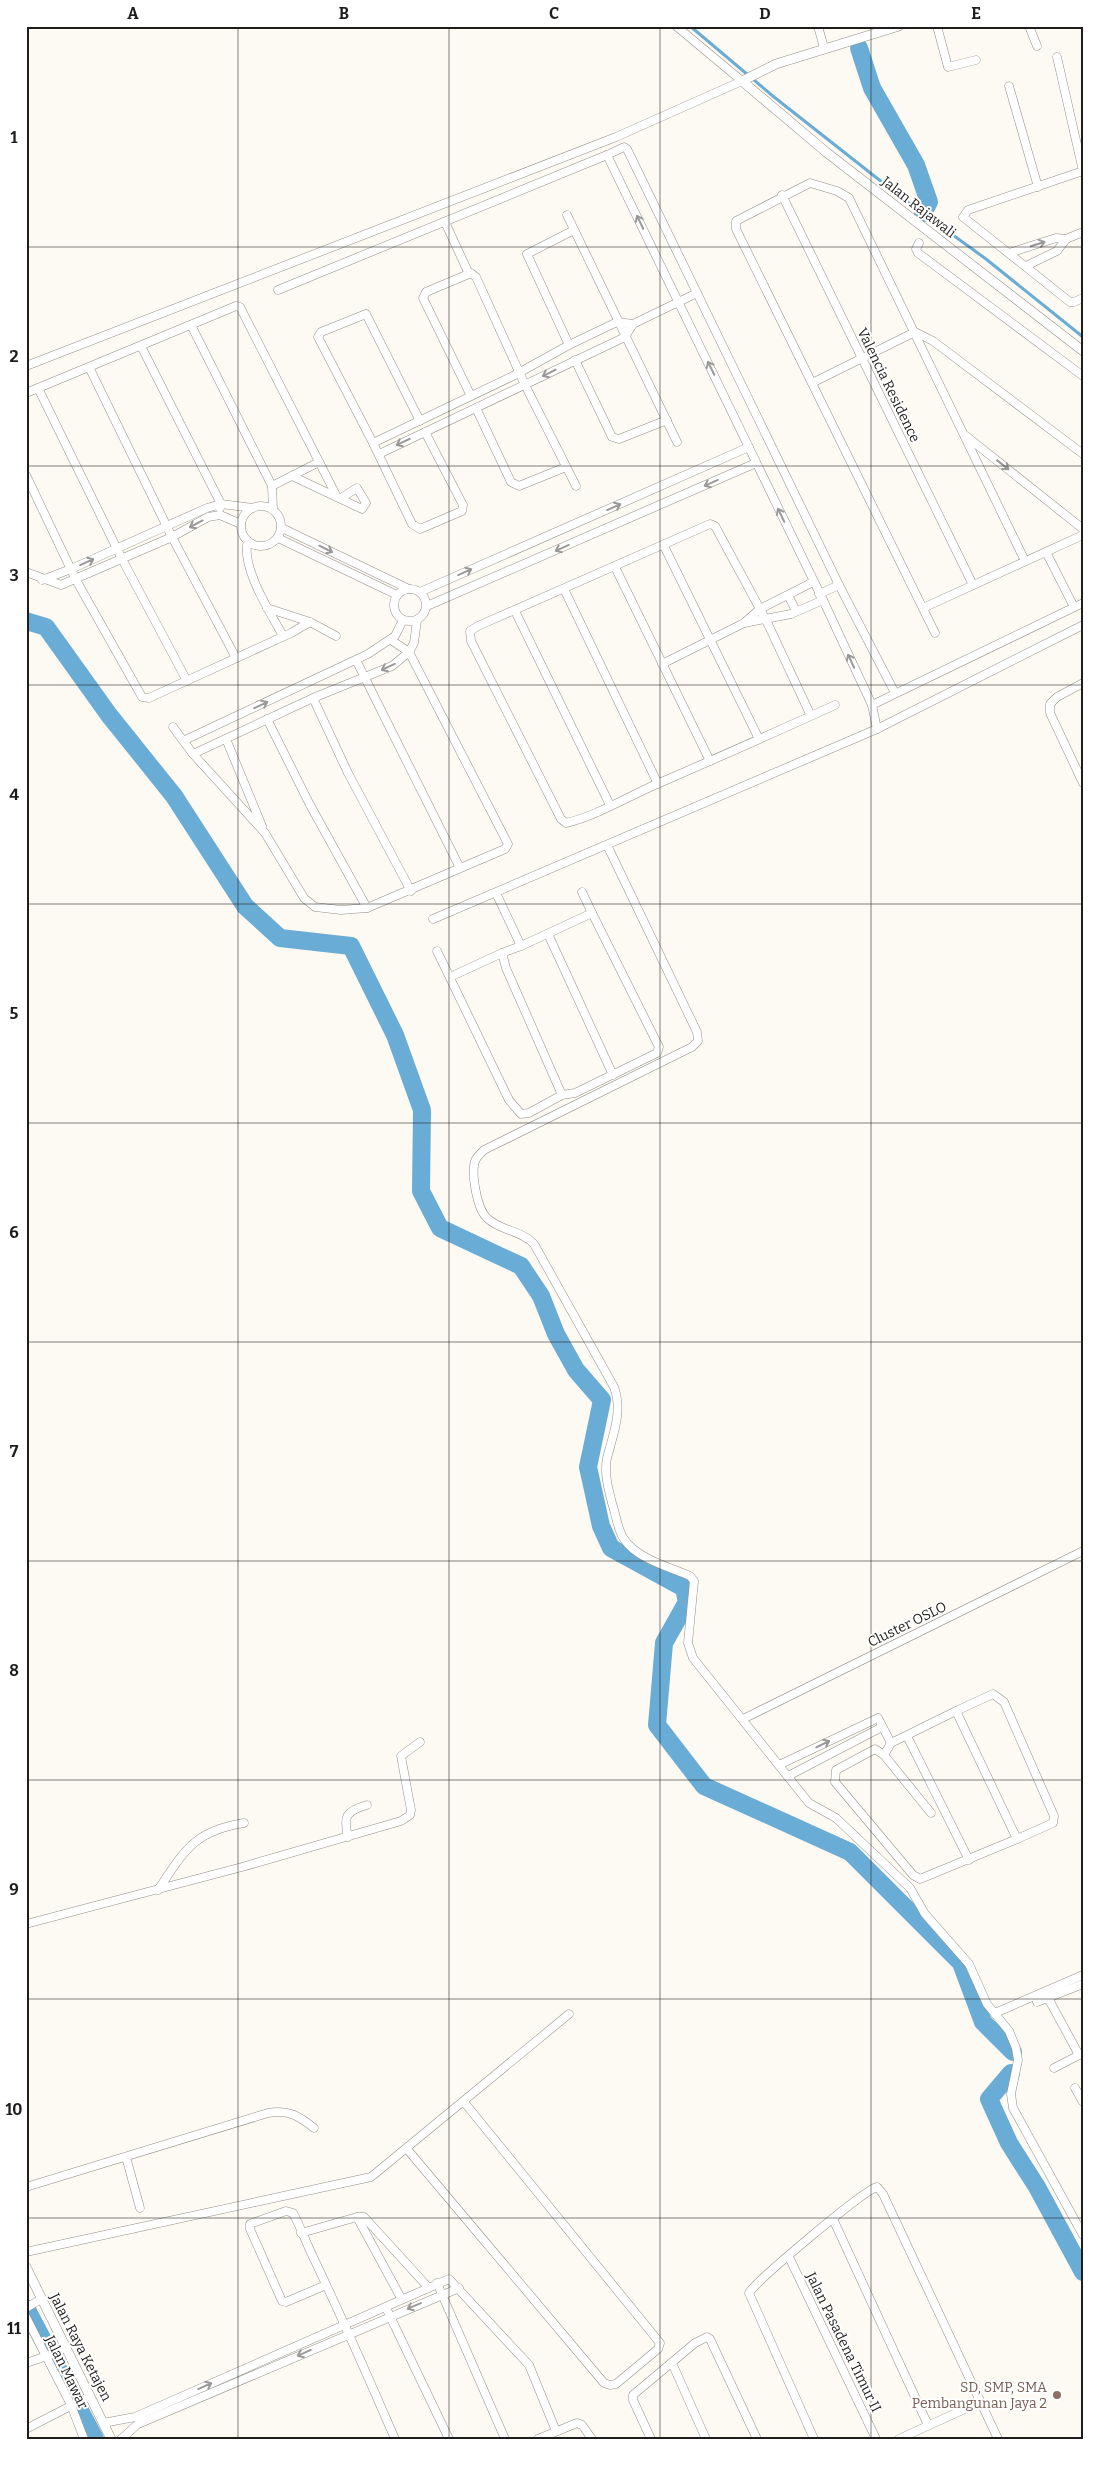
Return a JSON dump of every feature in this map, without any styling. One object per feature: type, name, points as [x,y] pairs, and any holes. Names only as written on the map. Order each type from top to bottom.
[{"type":"street","points":[[676,26],[748,77]]},
{"type":"street","points":[[818,26],[824,48]]},
{"type":"street","points":[[26,366],[616,137],[748,77],[824,48],[899,26]]},
{"type":"street","points":[[938,26],[948,67],[976,60]]},
{"type":"street","points":[[1029,26],[1037,46]]},
{"type":"street","points":[[1056,57],[1083,171],[963,213],[965,220],[1010,253],[1070,302],[1083,298]]},
{"type":"street","name":"Jalan Rajawali","points":[[748,77],[826,152],[1083,351]]},
{"type":"street","points":[[1009,86],[1038,187]]},
{"type":"street","points":[[278,290],[624,147],[628,149],[895,694]]},
{"type":"street","points":[[607,154],[821,597],[872,706],[877,729]]},
{"type":"street","points":[[935,633],[735,226],[736,221],[782,195],[810,183],[837,191],[849,198],[1026,562]]},
{"type":"street","name":"Valencia Residence","points":[[782,195],[974,585]]},
{"type":"street","points":[[566,215],[677,442]]},
{"type":"street","points":[[445,222],[469,274],[476,277],[524,385],[576,486]]},
{"type":"street","points":[[569,345],[527,254],[574,230]]},
{"type":"street","points":[[1010,253],[1056,238],[1066,239],[1083,232]]},
{"type":"street","points":[[1026,266],[1057,251],[1066,239]]},
{"type":"street","points":[[919,243],[917,247],[918,253],[1083,376]]},
{"type":"street","points":[[469,274],[426,292],[423,298],[471,396]]},
{"type":"street","points":[[373,443],[519,373],[569,345],[617,322],[634,324],[697,293]]},
{"type":"street","points":[[26,393],[236,306],[240,307],[319,462],[339,496],[292,476]]},
{"type":"street","points":[[420,420],[366,314],[321,332],[318,337],[415,527],[420,529],[462,511],[463,505],[425,432]]},
{"type":"street","points":[[378,454],[575,360],[626,338],[634,324]]},
{"type":"street","points":[[191,325],[272,486],[273,510]]},
{"type":"street","points":[[812,383],[915,332]]},
{"type":"street","points":[[915,332],[933,341],[1083,454]]},
{"type":"street","points":[[141,346],[221,504],[220,515]]},
{"type":"street","points":[[575,360],[612,437],[619,439],[666,420]]},
{"type":"street","points":[[89,367],[172,537],[236,658]]},
{"type":"street","points":[[38,388],[122,559],[187,682]]},
{"type":"street","points":[[446,407],[453,419]]},
{"type":"street","points":[[476,408],[511,482],[519,486],[566,468]]},
{"type":"street","points":[[965,435],[1083,529]]},
{"type":"street","points":[[282,528],[409,589],[420,592],[749,447]]},
{"type":"street","points":[[272,486],[319,462]]},
{"type":"street","points":[[427,606],[756,463]]},
{"type":"street","points":[[26,475],[76,580],[142,698],[149,698],[187,682],[310,622]]},
{"type":"street","points":[[42,580],[117,549],[199,511],[221,504],[253,508],[263,506],[273,510],[280,518],[282,528],[278,538],[268,546],[256,546],[248,541],[243,534],[241,524],[245,514],[253,508]]},
{"type":"street","points":[[26,572],[42,580],[60,585],[76,580],[172,537],[208,517],[220,515],[241,524]]},
{"type":"street","points":[[812,716],[766,620],[715,526],[705,526],[664,546],[474,628],[469,636],[561,819],[569,822],[835,706]]},
{"type":"street","points":[[923,608],[1083,535]]},
{"type":"street","points":[[278,538],[397,595]]},
{"type":"street","points":[[248,541],[245,549],[246,561],[267,608],[283,636]]},
{"type":"street","points":[[664,546],[759,739]]},
{"type":"street","points":[[1046,552],[1074,607]]},
{"type":"street","points":[[615,567],[710,761]]},
{"type":"street","points":[[744,623],[760,609],[813,582]]},
{"type":"street","points":[[662,664],[710,638],[744,623],[766,620],[796,611],[840,585]]},
{"type":"street","points":[[397,595],[409,589]]},
{"type":"street","points":[[564,589],[658,784]]},
{"type":"street","points":[[403,620],[417,620],[424,614],[427,606],[420,592]]},
{"type":"street","points":[[397,595],[394,609],[403,620]]},
{"type":"street","points":[[788,595],[796,611]]},
{"type":"street","points":[[872,706],[1083,603]]},
{"type":"street","points":[[267,608],[310,622],[336,636]]},
{"type":"street","points":[[515,611],[610,805]]},
{"type":"street","points":[[185,740],[356,660],[391,640],[400,629],[403,620]]},
{"type":"street","points":[[193,754],[313,698],[363,676],[392,666],[409,652],[414,643],[417,620]]},
{"type":"street","points":[[433,919],[877,729],[1083,625]]},
{"type":"street","points":[[173,727],[185,740],[193,754],[264,833],[309,904],[324,909],[367,908],[410,891],[505,849],[508,840],[409,652],[391,640]]},
{"type":"street","points":[[356,660],[460,868]]},
{"type":"street","points":[[1083,683],[1058,697],[1050,704],[1050,714],[1083,783]]},
{"type":"street","points":[[281,695],[289,709]]},
{"type":"street","points":[[313,698],[348,773],[410,891]]},
{"type":"street","points":[[236,716],[243,730]]},
{"type":"street","points":[[267,719],[367,908]]},
{"type":"street","points":[[226,739],[264,833]]},
{"type":"street","points":[[607,844],[696,1032],[698,1041],[692,1047],[484,1150],[476,1159],[473,1175],[483,1214],[492,1222],[522,1234],[534,1244],[614,1387],[617,1394],[618,1411],[606,1468],[606,1480],[620,1530],[630,1546],[650,1559],[690,1576],[694,1581],[688,1643],[689,1651],[809,1803],[836,1818],[910,1888],[925,1914],[969,1964],[987,2004],[1009,2031],[1016,2048],[1018,2060],[1011,2094],[1014,2108],[1083,2234]]},
{"type":"street","points":[[437,951],[508,1100],[521,1114],[529,1113],[562,1095],[575,1093],[613,1076],[657,1053],[659,1047],[582,892]]},
{"type":"street","points":[[496,893],[521,946]]},
{"type":"street","points":[[450,977],[592,913]]},
{"type":"street","points":[[548,934],[613,1076]]},
{"type":"street","points":[[502,953],[515,993],[562,1095]]},
{"type":"street","name":"Cluster OSLO","points":[[743,1719],[1083,1550]]},
{"type":"street","points":[[884,1755],[891,1743],[993,1694],[1004,1702],[1054,1816],[1053,1823],[1045,1828],[920,1879],[914,1875],[835,1782],[836,1770],[875,1749],[884,1755],[931,1813]]},
{"type":"street","points":[[956,1711],[1017,1839]]},
{"type":"street","points":[[779,1765],[878,1718],[891,1743]]},
{"type":"street","points":[[788,1776],[882,1727]]},
{"type":"street","points":[[907,1736],[969,1860]]},
{"type":"street","points":[[26,1924],[158,1890],[396,1823],[410,1815],[411,1805],[401,1756],[420,1742]]},
{"type":"street","points":[[348,1837],[345,1823],[346,1817],[351,1812],[367,1805]]},
{"type":"street","points":[[158,1890],[180,1858],[195,1841],[214,1831],[244,1823]]},
{"type":"street","points":[[995,2013],[1083,1974]]},
{"type":"street","points":[[1037,2002],[1083,1984]]},
{"type":"street","points":[[1048,1998],[1081,2054],[1054,2068]]},
{"type":"street","points":[[26,2252],[371,2177],[569,2014]]},
{"type":"street","points":[[1075,2088],[1083,2102]]},
{"type":"street","points":[[407,2149],[604,2382],[610,2386],[616,2384],[658,2349],[659,2342],[464,2102]]},
{"type":"street","points":[[26,2187],[273,2112],[294,2114],[314,2128]]},
{"type":"street","points":[[126,2158],[140,2208]]},
{"type":"street","points":[[814,2439],[749,2295],[754,2287],[832,2219],[868,2190],[876,2187],[880,2189],[998,2439]]},
{"type":"street","points":[[326,2285],[286,2302],[282,2301],[249,2224],[289,2210],[293,2214],[301,2233],[326,2285],[348,2333],[395,2439]]},
{"type":"street","points":[[357,2217],[401,2298]]},
{"type":"street","points":[[301,2233],[357,2217],[368,2220],[427,2286]]},
{"type":"street","points":[[832,2219],[928,2425]]},
{"type":"street","name":"Jalan Pasadena Timur II","points":[[789,2257],[876,2439]]},
{"type":"street","name":"Jalan Raya Ketajen","points":[[26,2267],[38,2301],[111,2439]]},
{"type":"street","points":[[121,2439],[137,2420],[427,2286],[449,2278],[529,2365],[556,2431]]},
{"type":"street","points":[[437,2283],[506,2439]]},
{"type":"street","points":[[103,2423],[137,2420],[459,2288]]},
{"type":"street","points":[[26,2308],[38,2301]]},
{"type":"street","points":[[385,2306],[450,2439]]},
{"type":"street","name":"Jalan Mawar","points":[[26,2317],[72,2405],[84,2439]]},
{"type":"street","points":[[651,2439],[632,2397],[698,2341],[709,2338],[757,2439]]},
{"type":"street","points":[[26,2363],[48,2356],[63,2348]]},
{"type":"street","points":[[672,2363],[706,2439]]},
{"type":"street","points":[[26,2429],[88,2397]]},
{"type":"street","points":[[899,2439],[980,2402]]},
{"type":"street","points":[[538,2439],[580,2423],[592,2439]]},
{"type":"waterway","points":[[690,26],[774,97],[906,201],[986,259],[1083,337]]},
{"type":"waterway","points":[[859,48],[872,88],[916,165],[929,202],[923,213]]},
{"type":"waterway","points":[[26,621],[46,627],[109,715],[174,796],[245,906],[280,938],[351,946],[395,1035],[422,1110],[421,1191],[440,1228],[521,1266],[541,1296],[556,1334],[576,1370],[602,1400],[588,1467],[601,1526],[611,1548],[684,1588],[687,1602],[664,1643],[657,1725],[704,1786],[850,1852],[961,1963],[983,2022],[1013,2052]]},
{"type":"waterway","points":[[1011,2073],[989,2099],[1009,2143],[1037,2187],[1083,2272]]},
{"type":"waterway","points":[[26,2308],[95,2439]]},
{"type":"place","name":"SD, SMP, SMA Pembangunan Jaya 2","points":[[1057,2395]]}]
